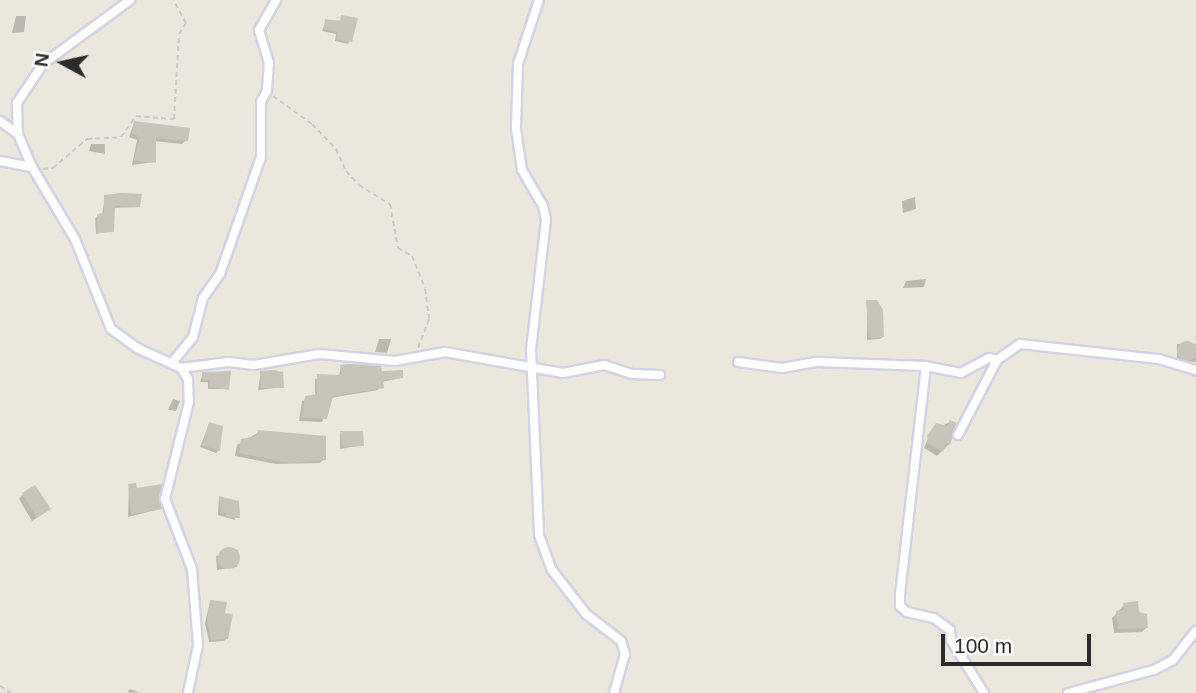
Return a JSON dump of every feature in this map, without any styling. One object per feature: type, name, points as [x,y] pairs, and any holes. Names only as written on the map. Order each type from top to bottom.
[{"type":"street","points":[[130,0],[43,64],[17,103],[18,134],[32,167],[75,239],[111,329],[137,348],[181,368],[188,379],[189,402],[165,499],[192,569],[198,645],[188,693]]},
{"type":"street","points":[[172,363],[193,337],[203,299],[220,274],[261,157],[261,102],[267,90],[269,63],[258,30],[276,0]]},
{"type":"street","points":[[539,0],[518,64],[516,130],[522,170],[546,220],[531,349],[534,366],[539,535],[552,570],[586,614],[621,641],[625,654],[614,693]]},
{"type":"street","points":[[0,121],[18,134]]},
{"type":"street","points":[[0,161],[32,167]]},
{"type":"street","points":[[958,435],[997,360],[1020,344],[1159,359],[1196,370]]},
{"type":"street","points":[[181,368],[229,362],[254,365],[306,354],[372,356],[396,362],[445,352],[571,373],[604,365],[632,374],[660,375]]},
{"type":"street","points":[[738,362],[782,368],[817,362],[926,366],[961,373],[989,358],[997,360]]},
{"type":"street","points":[[926,366],[900,606],[950,630],[951,640],[984,693]]},
{"type":"street","points":[[1068,693],[1154,670],[1173,660],[1196,631]]},
{"type":"path","points":[[32,167],[50,170],[88,139],[121,137],[136,116],[174,119],[179,34],[186,23],[173,0]]},
{"type":"path","points":[[267,90],[312,124],[336,149],[346,171],[359,185],[390,204],[398,248],[412,256],[425,289],[429,319],[416,356]]},
{"type":"path","points":[[0,685],[11,693]]},
{"type":"building","points":[[341,15],[358,18],[352,42],[337,39],[338,32],[324,29],[325,19],[340,21]]},
{"type":"building","points":[[134,121],[190,128],[188,141],[156,138],[156,163],[134,161],[140,137],[132,133]]},
{"type":"building","points":[[142,194],[140,207],[115,206],[114,232],[98,233],[97,214],[104,213],[104,195]]},
{"type":"building","points":[[866,300],[877,300],[883,310],[884,337],[869,338]]},
{"type":"building","points":[[1187,341],[1194,344],[1197,351],[1194,358],[1187,361],[1180,358],[1177,351],[1180,344]]},
{"type":"building","points":[[340,365],[381,366],[382,371],[403,370],[403,378],[383,380],[384,388],[333,396],[327,419],[302,418],[305,396],[317,394],[317,374],[342,375]]},
{"type":"building","points":[[231,371],[229,390],[210,387],[210,380],[202,380],[202,372]]},
{"type":"building","points":[[260,371],[283,372],[284,388],[261,388]]},
{"type":"building","points":[[950,420],[957,423],[950,445],[946,443],[943,452],[928,443],[927,436],[936,423],[947,426]]},
{"type":"building","points":[[209,422],[223,426],[220,451],[202,445]]},
{"type":"building","points":[[258,430],[326,436],[326,460],[288,463],[239,453],[241,439],[257,436]]},
{"type":"building","points":[[340,431],[363,431],[364,446],[343,447]]},
{"type":"building","points":[[136,483],[137,488],[162,484],[162,509],[131,514],[128,484]]},
{"type":"building","points":[[35,485],[51,509],[37,518],[22,493]]},
{"type":"building","points":[[219,496],[239,501],[240,518],[226,518],[226,513],[221,513]]},
{"type":"building","points":[[229,547],[237,550],[240,558],[237,566],[229,569],[221,566],[218,558],[221,550]]},
{"type":"building","points":[[210,600],[227,602],[225,613],[233,614],[228,639],[211,640],[207,620]]},
{"type":"building","points":[[1138,601],[1139,612],[1147,614],[1148,628],[1118,629],[1116,611],[1124,610],[1123,603]]}]
